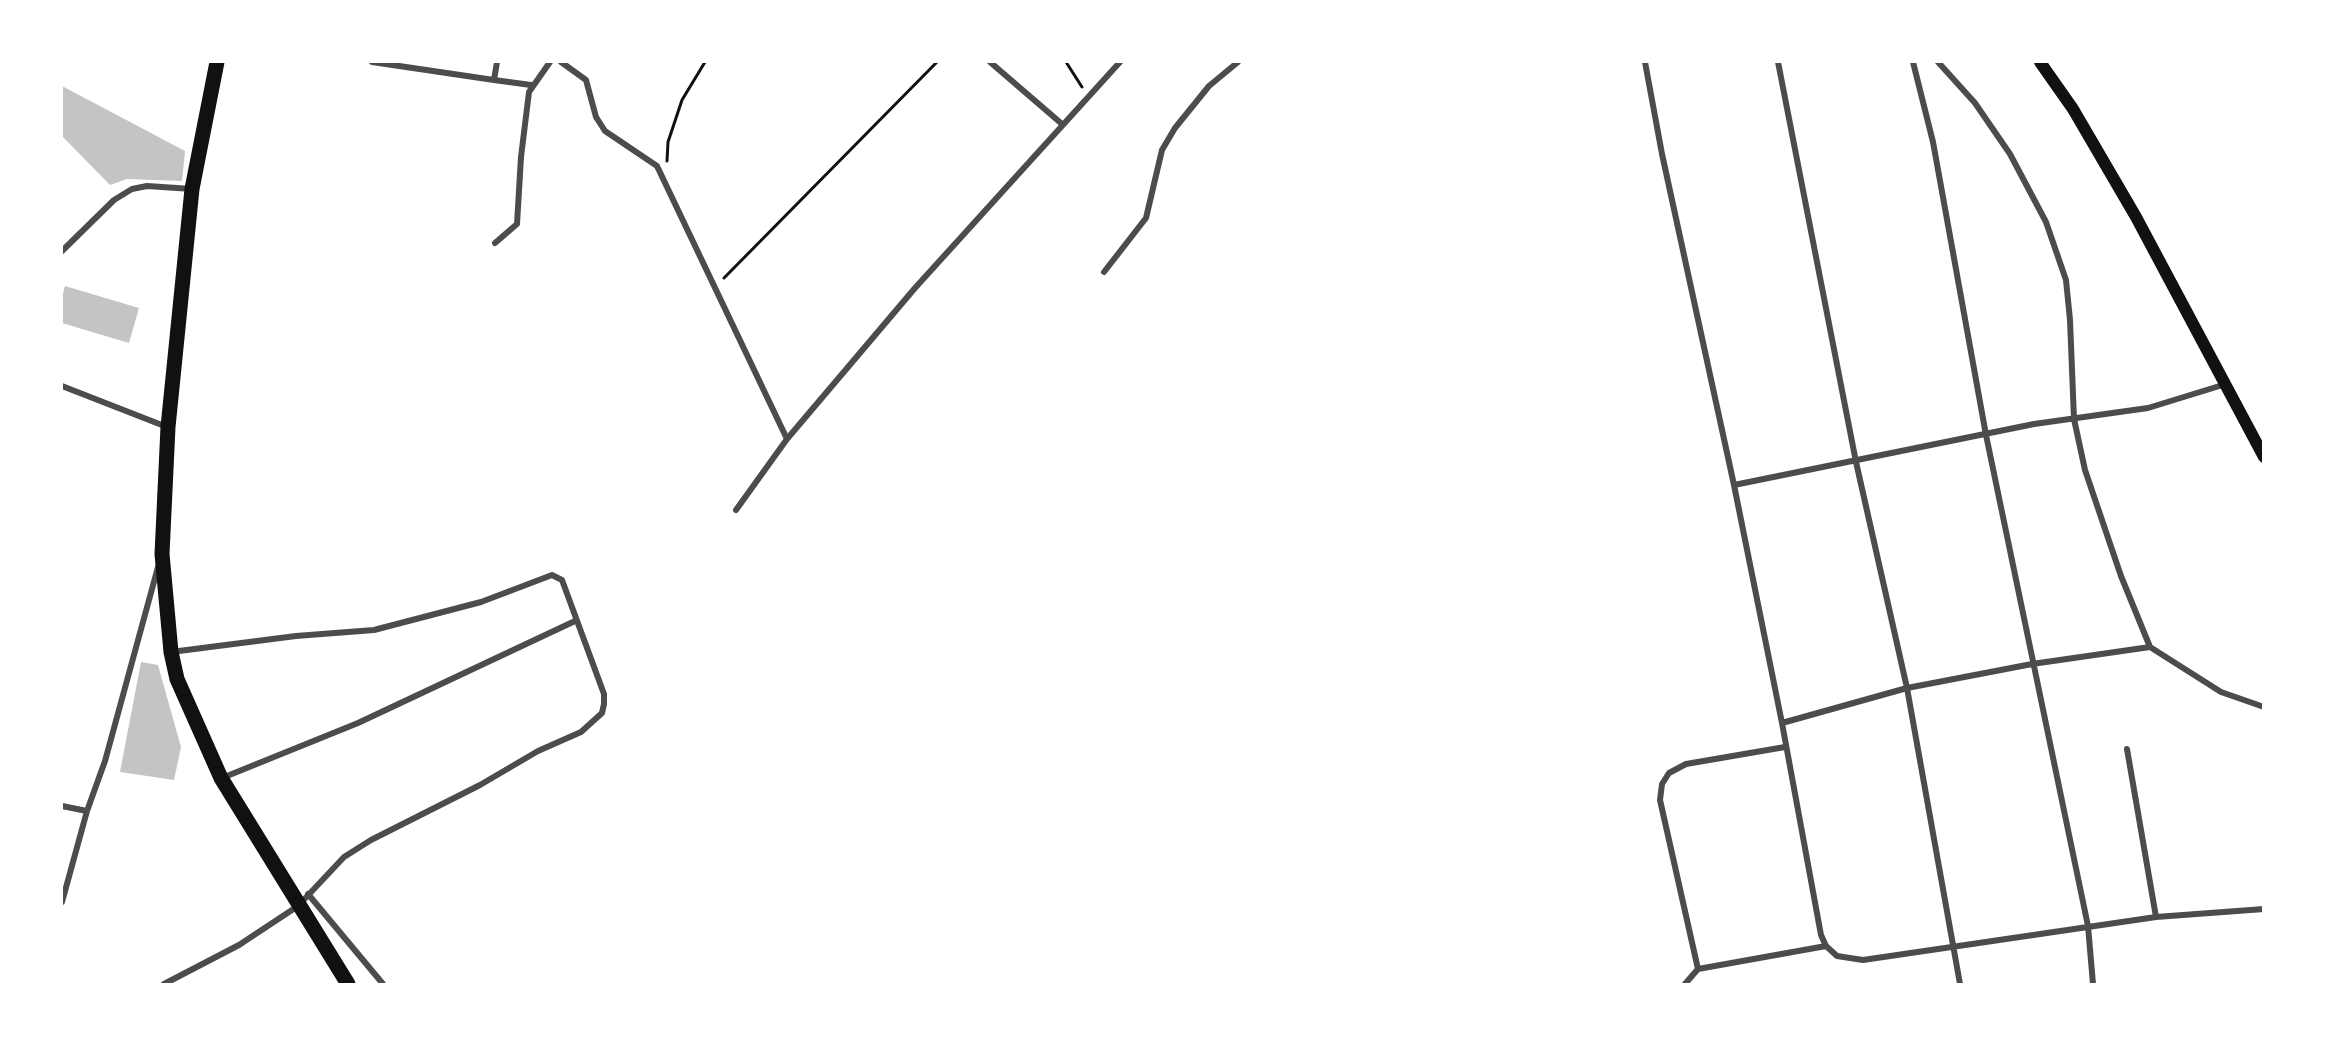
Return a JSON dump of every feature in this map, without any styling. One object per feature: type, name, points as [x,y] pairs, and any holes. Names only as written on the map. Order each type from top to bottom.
[{"type":"main road","points":[[216,62],[192,189],[168,427],[162,554],[171,652],[177,679],[221,778],[303,900],[348,984]]},
{"type":"main road","points":[[2040,62],[2073,109],[2130,208],[2264,457]]},
{"type":"street","points":[[372,62],[531,85]]},
{"type":"street","points":[[494,80],[497,62]]},
{"type":"street","points":[[495,243],[517,224],[520,157],[531,85],[550,62]]},
{"type":"street","points":[[561,62],[586,80],[596,117],[605,131],[652,161],[666,184],[787,439]]},
{"type":"street","points":[[990,62],[1062,124]]},
{"type":"street","points":[[736,510],[787,439],[915,288],[1120,62]]},
{"type":"street","points":[[1104,272],[1146,218],[1161,150],[1175,128],[1209,87],[1238,62]]},
{"type":"street","points":[[1645,62],[1662,154],[1734,485],[1782,723],[1821,935],[1826,946],[1837,956],[1863,960],[2156,917],[2264,909]]},
{"type":"street","points":[[1778,62],[1856,462],[1907,688],[1959,984]]},
{"type":"street","points":[[1913,62],[1933,142],[1986,435],[2088,926],[2093,984]]},
{"type":"street","points":[[1938,62],[1975,103],[2010,154],[2046,222],[2066,280],[2074,419],[2085,470],[2100,518],[2150,647],[2221,692],[2264,707]]},
{"type":"street","points":[[62,251],[114,200],[132,189],[147,186],[192,189]]},
{"type":"street","points":[[1734,485],[2034,424],[2148,408],[2226,384]]},
{"type":"street","points":[[62,386],[168,427]]},
{"type":"street","points":[[62,902],[87,811],[105,761],[136,641],[162,554]]},
{"type":"street","points":[[164,984],[239,945],[303,900],[344,857],[370,840],[480,785],[538,751],[581,732],[602,713],[604,694],[575,621],[562,580],[552,574],[481,602],[374,630],[296,636],[171,652]]},
{"type":"street","points":[[221,778],[358,723],[575,621]]},
{"type":"street","points":[[1782,723],[1907,688],[2032,664],[2150,647]]},
{"type":"street","points":[[1698,969],[1660,800],[1662,784],[1669,773],[1686,764],[1785,747]]},
{"type":"street","points":[[2127,749],[2156,917]]},
{"type":"street","points":[[62,806],[87,811]]},
{"type":"street","points":[[303,900],[383,984]]},
{"type":"street","points":[[1686,984],[1698,969],[1826,946]]},
{"type":"path","points":[[666,184],[668,142],[682,100],[705,62]]},
{"type":"path","points":[[714,288],[937,62]]},
{"type":"path","points":[[1066,62],[1088,96]]},
{"type":"building","points":[[62,86],[185,151],[182,181],[127,179],[110,185],[62,136]]},
{"type":"building","points":[[65,286],[139,308],[129,343],[62,323],[62,297]]},
{"type":"building","points":[[141,662],[158,665],[181,747],[174,780],[120,772]]}]
